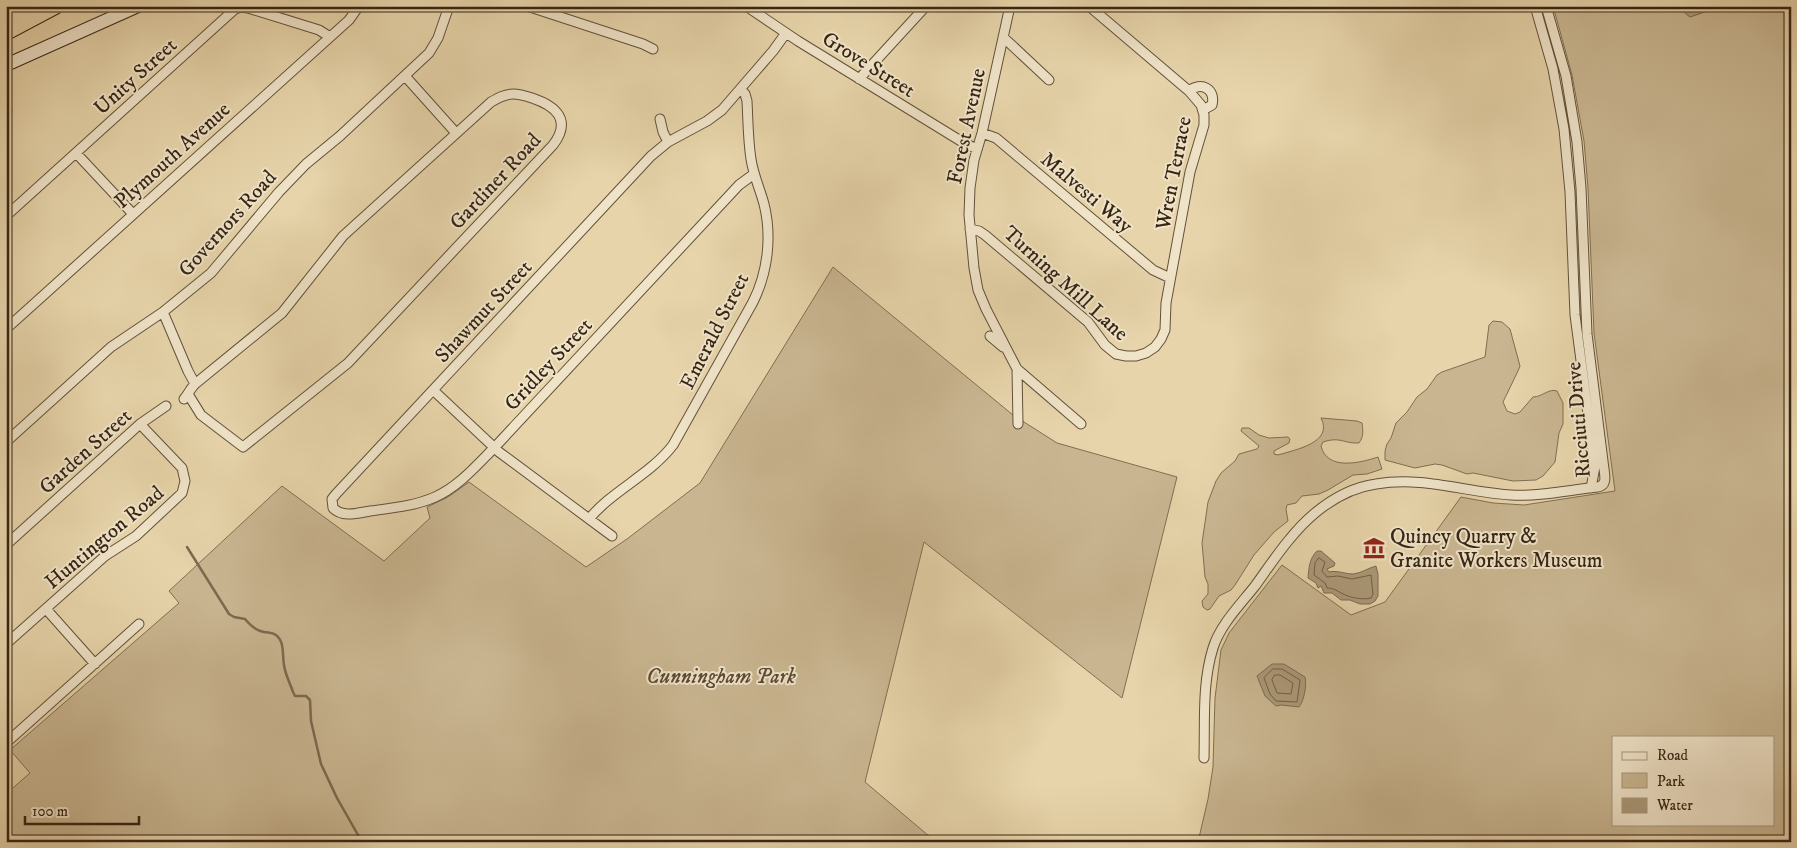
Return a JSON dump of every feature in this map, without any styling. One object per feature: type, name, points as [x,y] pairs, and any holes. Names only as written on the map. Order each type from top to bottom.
[{"type":"highway","points":[[6,14],[21,6]]},
{"type":"highway","points":[[6,24],[39,6]]},
{"type":"highway","points":[[6,32],[55,6]]},
{"type":"main road","points":[[6,65],[138,6]]},
{"type":"street","name":"Plymouth Avenue","points":[[6,328],[330,37],[353,16],[359,6]]},
{"type":"street","name":"Governors Road","points":[[6,442],[111,347],[163,312],[211,273],[278,192],[306,164],[406,76],[433,48],[449,6]]},
{"type":"street","points":[[528,6],[653,49]]},
{"type":"street","name":"Grove Street","points":[[746,6],[859,79],[964,144],[977,149]]},
{"type":"street","points":[[859,79],[926,6]]},
{"type":"street","name":"Forest Avenue","points":[[1010,6],[977,149],[970,188],[970,229],[978,290],[1016,369],[1018,424]]},
{"type":"street","name":"Wren Terrace","points":[[1089,6],[1189,91],[1203,110],[1205,120],[1204,131],[1190,172],[1170,278]]},
{"type":"street","name":"Ricciuti Drive","points":[[1535,6],[1554,74],[1568,155],[1575,322],[1595,467],[1591,488],[1602,486],[1605,477],[1587,334],[1580,165],[1568,87],[1546,6]]},
{"type":"street","name":"Unity Street","points":[[6,216],[232,11],[238,8],[248,8],[319,30],[330,37]]},
{"type":"street","name":"Shawmut Street","points":[[334,508],[332,502],[334,497],[655,152],[668,142],[717,114],[741,90],[773,52],[786,33]]},
{"type":"street","points":[[1003,37],[1049,80]]},
{"type":"street","points":[[406,76],[456,133]]},
{"type":"street","points":[[1189,91],[1199,86],[1206,87],[1210,91],[1213,99],[1212,105],[1203,110]]},
{"type":"street","name":"Emerald Street","points":[[589,518],[659,460],[673,445],[756,294],[765,264],[768,233],[765,210],[750,157],[746,97],[741,90]]},
{"type":"street","name":"Gardiner Road","points":[[514,94],[524,95],[549,104],[558,114],[561,127],[553,144],[354,358],[331,378],[243,447],[201,415],[186,396],[195,384],[282,313],[343,236],[456,133],[495,100],[514,94]]},
{"type":"street","points":[[660,119],[668,142]]},
{"type":"street","name":"Malvesti Way","points":[[982,133],[996,138],[1153,270],[1170,278]]},
{"type":"street","points":[[76,153],[133,214]]},
{"type":"street","name":"Gridley Street","points":[[334,508],[338,512],[351,514],[397,507],[427,500],[454,486],[494,448],[739,185],[754,174]]},
{"type":"street","name":"Turning Mill Lane","points":[[970,229],[985,234],[1088,322],[1108,348],[1121,355],[1136,356],[1146,353],[1162,339],[1166,324],[1165,307],[1170,278]]},
{"type":"street","points":[[163,312],[195,384]]},
{"type":"street","points":[[990,336],[1005,349]]},
{"type":"street","points":[[1016,369],[1081,424]]},
{"type":"street","points":[[433,390],[494,448],[612,536]]},
{"type":"street","name":"Garden Street","points":[[6,545],[140,424],[166,406]]},
{"type":"street","name":"Huntington Road","points":[[6,644],[105,556],[136,536],[180,496],[184,490],[185,481],[182,468],[140,424]]},
{"type":"street","points":[[1204,758],[1206,680],[1216,640],[1226,623],[1281,552],[1305,523],[1326,505],[1358,488],[1371,484],[1395,482],[1429,482],[1516,495],[1591,488]]},
{"type":"street","points":[[46,609],[95,664]]},
{"type":"street","points":[[6,744],[139,624]]},
{"type":"green space","points":[[1553,6],[1791,6],[1791,842],[1198,842],[1213,767],[1215,698],[1221,650],[1229,633],[1282,565],[1351,615],[1385,602],[1461,497],[1493,503],[1524,505],[1615,491],[1594,333],[1588,188],[1584,141],[1572,75]]},
{"type":"green space","name":"Cunningham Park","points":[[833,267],[1013,415],[1057,443],[1177,477],[1122,698],[924,542],[865,782],[936,842],[6,842],[6,794],[30,773],[10,750],[179,603],[169,591],[282,486],[384,561],[430,518],[427,507],[448,497],[469,482],[586,567],[627,539],[700,483]]},
{"type":"green space","points":[[1493,321],[1502,322],[1510,329],[1520,366],[1503,402],[1507,411],[1515,414],[1520,412],[1533,397],[1554,390],[1557,391],[1563,403],[1563,424],[1559,433],[1555,462],[1543,476],[1536,480],[1513,481],[1473,473],[1467,474],[1442,465],[1435,464],[1415,468],[1385,460],[1387,444],[1396,423],[1437,375],[1485,357],[1489,325]]},
{"type":"green space","points":[[1321,418],[1357,421],[1362,423],[1363,431],[1359,443],[1338,440],[1323,442],[1321,446],[1324,454],[1337,462],[1345,463],[1354,463],[1378,457],[1382,469],[1367,474],[1353,475],[1328,490],[1319,494],[1302,496],[1296,503],[1287,505],[1288,521],[1274,532],[1254,555],[1231,590],[1219,596],[1210,609],[1207,610],[1203,607],[1202,601],[1208,594],[1208,584],[1205,577],[1202,543],[1208,502],[1221,473],[1235,461],[1239,454],[1257,449],[1259,446],[1241,431],[1242,428],[1249,428],[1259,435],[1269,438],[1288,437],[1290,439],[1289,443],[1274,451],[1274,454],[1278,455],[1302,448],[1317,439],[1322,434],[1324,427]]},
{"type":"water","points":[[1676,6],[1715,6],[1708,11],[1690,17]]},
{"type":"water","points":[[1317,551],[1321,551],[1335,563],[1334,566],[1327,569],[1329,572],[1353,574],[1376,566],[1378,596],[1375,601],[1370,604],[1360,604],[1350,600],[1341,600],[1332,593],[1324,593],[1321,586],[1318,588],[1316,583],[1308,578],[1311,560]]},
{"type":"water","points":[[1272,664],[1284,664],[1305,677],[1305,693],[1299,707],[1276,706],[1265,696],[1257,676]]},
{"type":"waterway","points":[[187,547],[229,614],[245,619],[256,629],[273,633],[281,641],[285,672],[293,692],[295,696],[306,696],[310,700],[311,721],[321,764],[337,798],[362,842]]},
{"type":"place","name":"Quincy Quarry & Granite Workers Museum","points":[[1374,548]]}]
